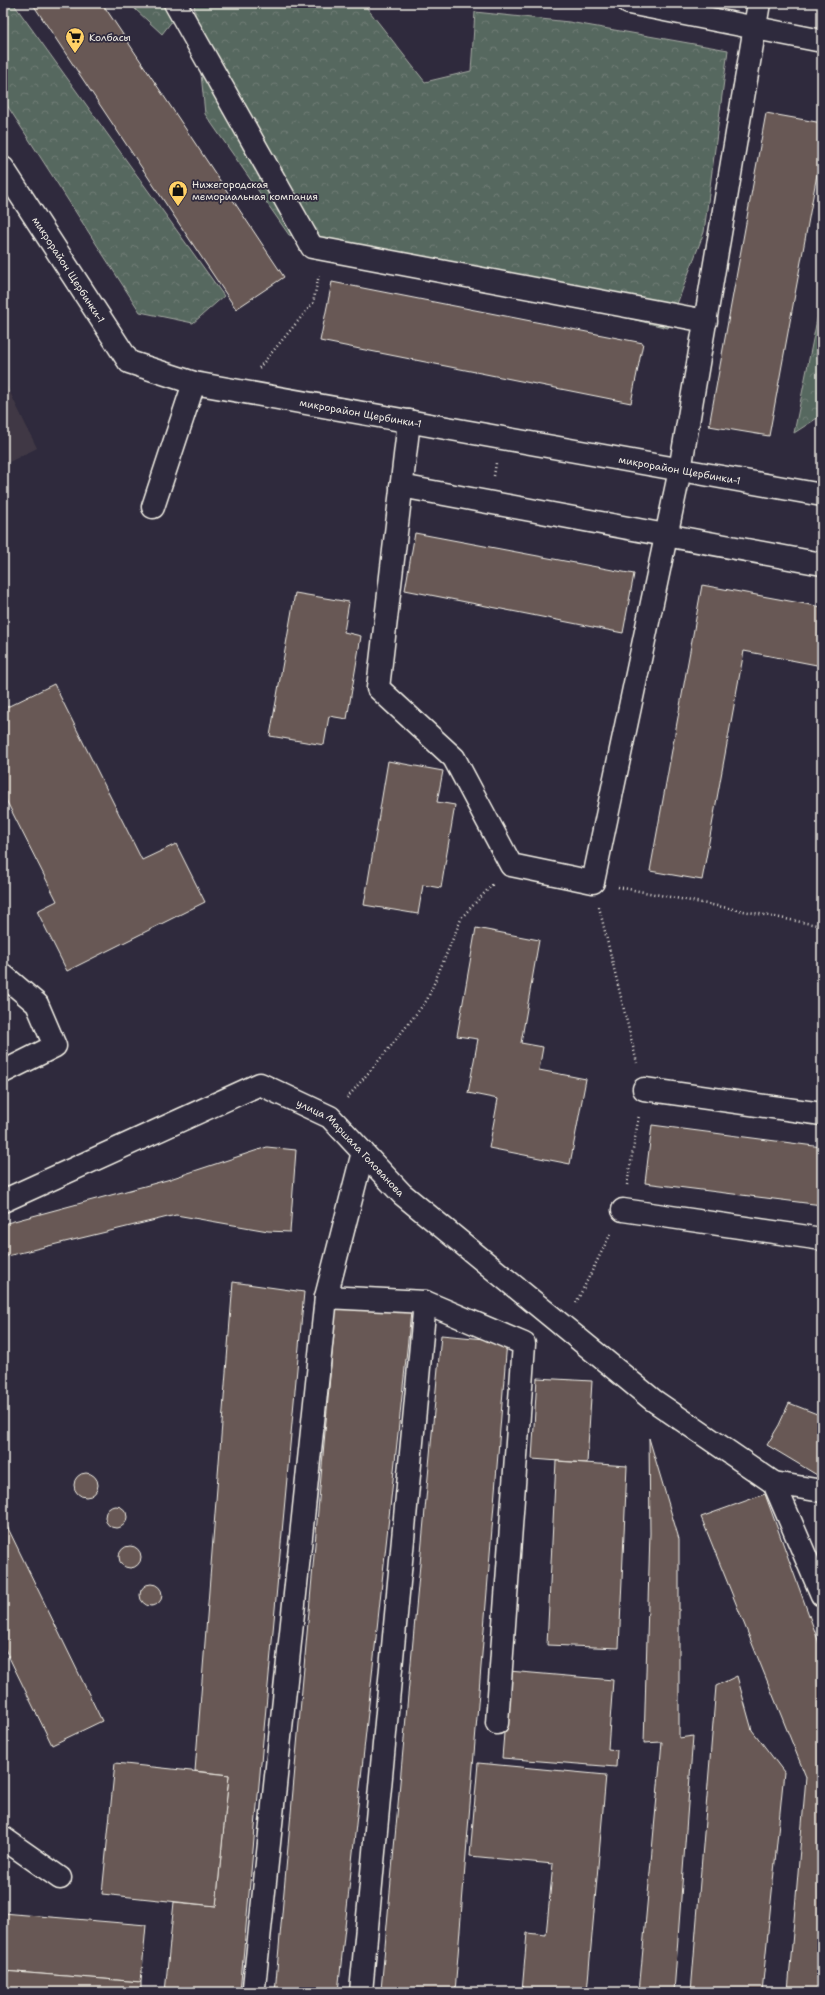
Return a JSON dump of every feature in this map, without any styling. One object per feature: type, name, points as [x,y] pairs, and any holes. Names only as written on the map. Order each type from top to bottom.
[{"type":"street","points":[[175,3],[312,247],[706,321]]},
{"type":"street","points":[[629,3],[822,41]]},
{"type":"street","points":[[409,421],[378,688],[454,758],[511,865],[593,882],[680,470],[759,3]]},
{"type":"street","name":"микрорайон Щербинки-1","points":[[3,168],[128,362],[194,383],[822,495]]},
{"type":"street","points":[[153,507],[194,383]]},
{"type":"street","points":[[401,486],[822,564]]},
{"type":"street","points":[[3,975],[38,1004],[55,1046],[3,1072]]},
{"type":"street","name":"улица Маршала Голованова","points":[[3,1201],[260,1084],[330,1117],[402,1194],[653,1400],[774,1483]]},
{"type":"street","points":[[644,1089],[822,1114]]},
{"type":"street","points":[[254,1987],[326,1297],[363,1152]]},
{"type":"street","points":[[623,1210],[822,1239]]},
{"type":"street","points":[[326,1297],[425,1302],[524,1344],[498,1723]]},
{"type":"street","points":[[361,1992],[425,1302]]},
{"type":"street","points":[[774,1483],[822,1492]]},
{"type":"street","points":[[774,1483],[822,1595]]},
{"type":"street","points":[[3,1838],[60,1878]]},
{"type":"path","points":[[240,391],[314,304],[323,250]]},
{"type":"path","points":[[330,1117],[391,1046],[427,1000],[462,917],[511,865]]},
{"type":"path","points":[[564,1326],[623,1210],[644,1089],[593,882],[822,926]]},
{"type":"shaded area","points":[[3,378],[37,448],[3,465]]},
{"type":"green space","points":[[3,3],[13,3],[224,296],[193,323],[140,312],[3,99]]},
{"type":"green space","points":[[131,3],[186,3],[162,34],[135,9]]},
{"type":"green space","points":[[194,3],[363,3],[425,82],[471,71],[475,12],[569,22],[728,50],[704,232],[668,328],[289,235],[205,114]]},
{"type":"green space","points":[[822,295],[822,415],[794,433]]},
{"type":"building","points":[[32,3],[102,3],[284,277],[236,309]]},
{"type":"building","points":[[766,113],[822,123],[822,147],[769,436],[709,426]]},
{"type":"building","points":[[332,282],[643,343],[631,403],[320,341]]},
{"type":"building","points":[[415,533],[634,574],[623,633],[405,590]]},
{"type":"building","points":[[702,585],[822,607],[822,666],[744,651],[702,880],[650,871]]},
{"type":"building","points":[[295,593],[349,602],[344,632],[361,636],[347,719],[329,716],[324,745],[270,736]]},
{"type":"building","points":[[54,684],[142,860],[176,844],[205,902],[67,971],[37,911],[57,901],[3,794],[3,709]]},
{"type":"building","points":[[388,761],[443,771],[437,802],[455,805],[441,888],[423,885],[418,914],[364,905]]},
{"type":"building","points":[[476,928],[539,940],[521,1043],[543,1047],[539,1070],[586,1079],[570,1164],[489,1148],[498,1099],[468,1093],[478,1039],[457,1036]]},
{"type":"building","points":[[652,1125],[822,1147],[822,1205],[645,1183]]},
{"type":"building","points":[[267,1147],[296,1150],[290,1232],[268,1231],[176,1215],[3,1257],[3,1224],[167,1180]]},
{"type":"building","points":[[233,1282],[304,1292],[240,1992],[165,1992],[174,1902],[216,1906],[229,1775],[195,1771]]},
{"type":"building","points":[[336,1309],[411,1312],[338,1992],[275,1992]]},
{"type":"building","points":[[441,1335],[507,1341],[455,1992],[388,1992],[381,1990]]},
{"type":"building","points":[[537,1378],[592,1381],[587,1463],[532,1459]]},
{"type":"building","points":[[789,1403],[822,1416],[822,1478],[767,1445],[779,1425]]},
{"type":"building","points":[[649,1438],[679,1539],[679,1738],[693,1736],[674,1992],[639,1992],[662,1742],[644,1743],[650,1533]]},
{"type":"building","points":[[556,1461],[627,1466],[619,1648],[547,1645]]},
{"type":"building","points":[[86,1473],[94,1477],[98,1485],[94,1493],[86,1497],[78,1493],[74,1485],[78,1477]]},
{"type":"building","points":[[765,1494],[822,1651],[822,1992],[788,1992],[806,1777],[701,1517]]},
{"type":"building","points":[[112,1506],[120,1506],[127,1513],[127,1521],[120,1528],[112,1528],[105,1521],[105,1513]]},
{"type":"building","points":[[3,1518],[102,1721],[52,1745],[3,1645]]},
{"type":"building","points":[[126,1546],[134,1546],[141,1553],[141,1561],[134,1568],[126,1568],[119,1561],[119,1553]]},
{"type":"building","points":[[147,1584],[155,1584],[162,1591],[162,1599],[155,1606],[147,1606],[140,1599],[140,1591]]},
{"type":"building","points":[[509,1671],[613,1680],[608,1749],[617,1750],[616,1767],[502,1758]]},
{"type":"building","points":[[737,1676],[752,1730],[784,1772],[762,1992],[691,1992],[716,1686]]},
{"type":"building","points":[[115,1763],[229,1775],[216,1906],[102,1894]]},
{"type":"building","points":[[478,1763],[606,1775],[587,1992],[522,1992],[527,1933],[546,1935],[553,1864],[470,1856]]},
{"type":"building","points":[[3,1913],[146,1925],[141,1982],[3,1971]]},
{"type":"building","points":[[3,1971],[141,1982],[141,1992],[3,1992]]},
{"type":"place","name":"Колбасы","points":[[75,54]]},
{"type":"place","name":"Нижегородская мемориальная компания","points":[[178,207]]}]
